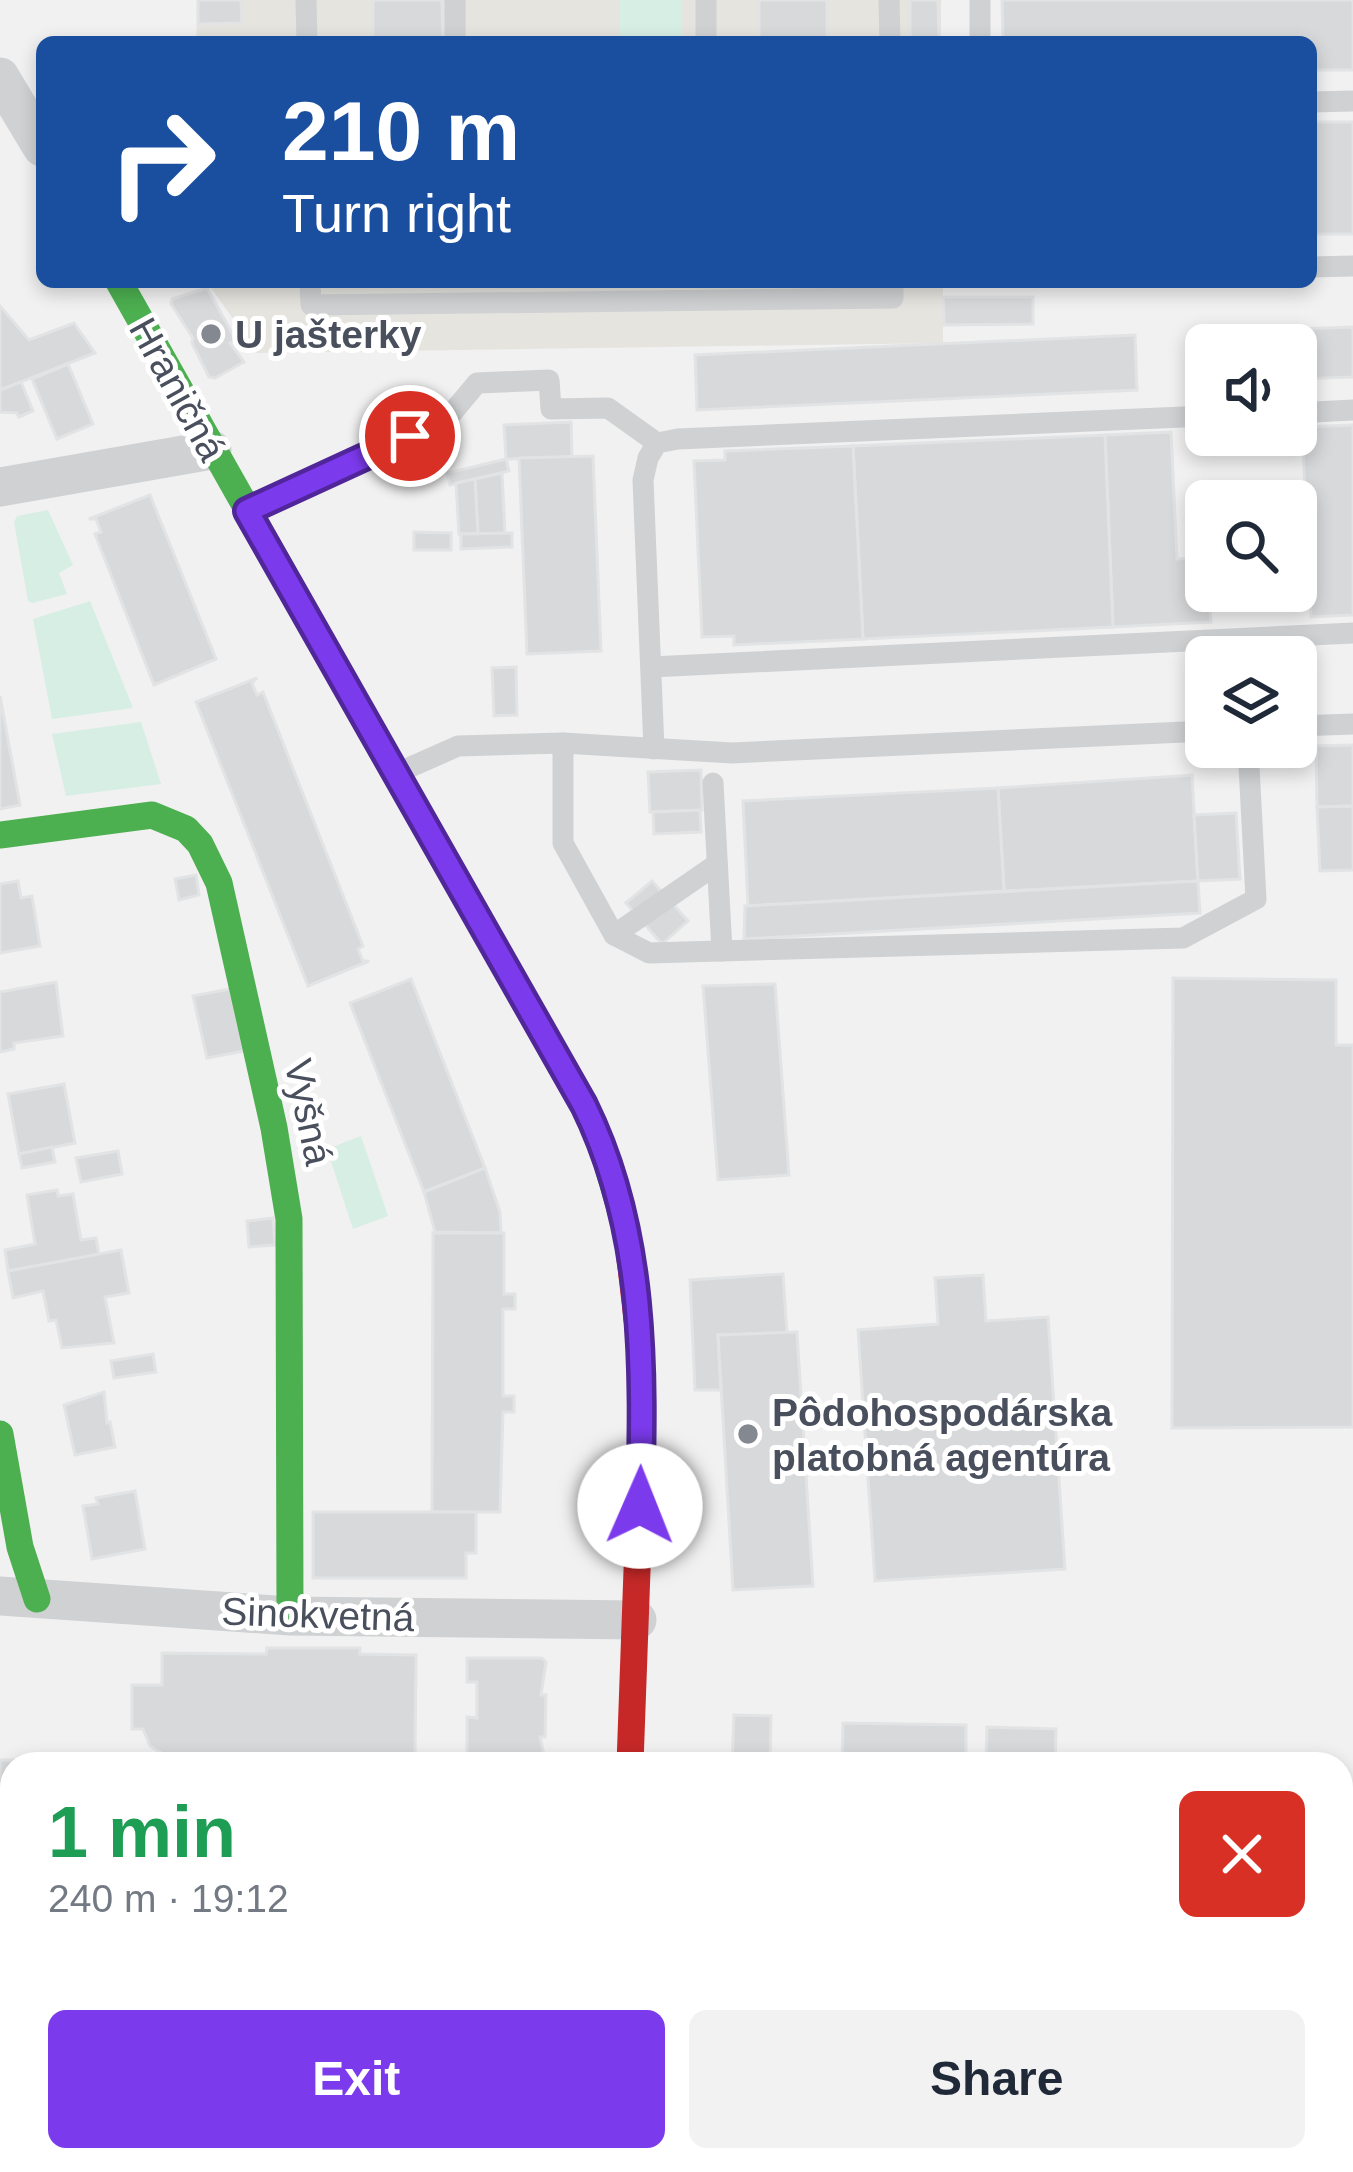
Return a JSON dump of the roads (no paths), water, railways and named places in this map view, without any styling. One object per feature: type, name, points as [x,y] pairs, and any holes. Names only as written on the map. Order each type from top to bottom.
[{"type":"street","points":[[0,77],[36,137]]},
{"type":"street","name":"Hraničná","points":[[122,288],[584,1105],[617,1187],[635,1271],[642,1357],[631,1752]]},
{"type":"street","points":[[0,487],[212,450]]},
{"type":"street","name":"Vyšná","points":[[0,835],[152,815],[186,829],[200,844],[219,883],[274,1128],[289,1220],[290,1616]]},
{"type":"street","points":[[0,1434],[20,1547],[19,1598]]},
{"type":"street","name":"Sinokvetná","points":[[19,1598],[290,1616],[637,1620]]},
{"type":"lane","points":[[306,0],[307,36]]},
{"type":"lane","points":[[454,0],[455,36]]},
{"type":"lane","points":[[706,0],[706,36]]},
{"type":"lane","points":[[890,0],[890,36]]},
{"type":"lane","points":[[980,0],[980,36]]},
{"type":"lane","points":[[1317,102],[1353,101]]},
{"type":"lane","points":[[1317,267],[1353,266]]},
{"type":"lane","points":[[310,288],[311,305],[457,293],[893,298],[893,288]]},
{"type":"lane","points":[[247,511],[447,419],[477,383],[549,380],[551,409],[608,407],[657,443],[1185,417]]},
{"type":"lane","points":[[1317,411],[1353,410]]},
{"type":"lane","points":[[654,749],[643,480],[657,443]]},
{"type":"lane","points":[[651,667],[1353,633]]},
{"type":"lane","points":[[1317,725],[1353,724]]},
{"type":"lane","points":[[396,774],[458,746],[562,743],[732,754],[1185,731]]},
{"type":"lane","points":[[562,743],[563,843],[614,935],[649,953],[1183,938],[1256,899],[1249,768]]},
{"type":"lane","points":[[713,783],[722,951]]},
{"type":"lane","points":[[614,935],[717,864]]},
{"type":"place","name":"U jašterky","points":[[211,334]]},
{"type":"place","name":"Pôdohospodárska platobná agentúra","points":[[748,1434]]}]
